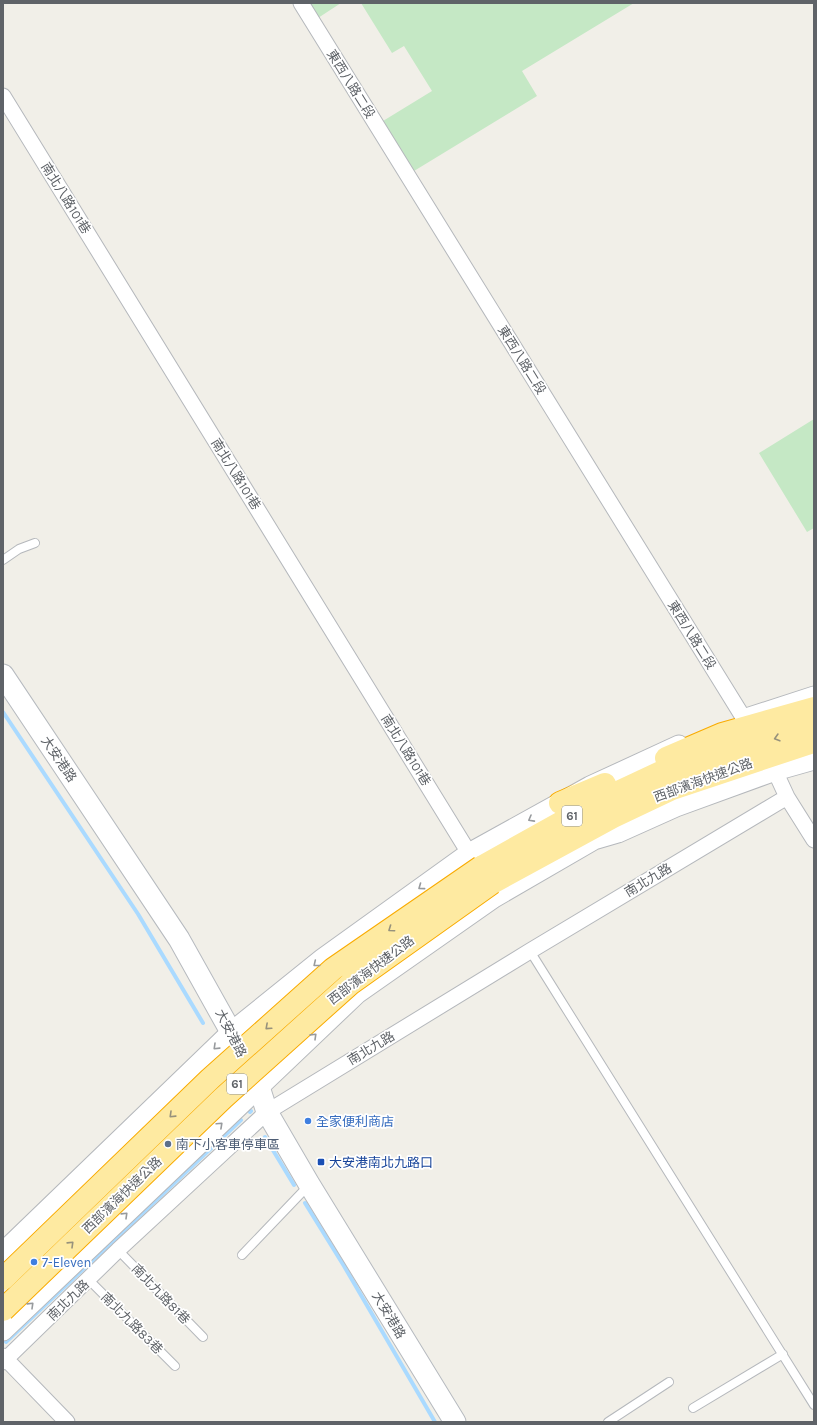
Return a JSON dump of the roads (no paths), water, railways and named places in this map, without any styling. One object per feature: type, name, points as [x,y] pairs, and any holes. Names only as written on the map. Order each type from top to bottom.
[{"type":"highway","points":[[560,803],[722,734],[814,708]]},
{"type":"highway","name":"西部濱海快速公路","points":[[3,1279],[210,1078],[333,969],[481,868],[613,817],[668,780],[814,727]]},
{"type":"highway","name":"西部濱海快速公路","points":[[668,780],[814,742]]},
{"type":"highway","points":[[594,840],[714,784],[814,755]]},
{"type":"highway","name":"西部濱海快速公路","points":[[3,1310],[223,1098],[481,868]]},
{"type":"main road","name":"大安港路","points":[[3,675],[179,939],[231,1032],[259,1088],[267,1112],[309,1184],[455,1422]]},
{"type":"street","name":"東西八路二段","points":[[301,3],[743,717]]},
{"type":"street","name":"南北八路101巷","points":[[3,96],[481,868]]},
{"type":"street","points":[[3,1252],[231,1032],[323,958],[481,868],[560,803],[590,786],[743,717],[814,694]]},
{"type":"street","points":[[3,1331],[358,994],[494,898],[594,840],[618,834],[676,807],[775,771],[814,760]]},
{"type":"street","points":[[775,771],[787,797],[814,840]]},
{"type":"street","name":"南北九路","points":[[4,1359],[89,1280],[118,1250],[267,1112],[530,951],[787,797]]},
{"type":"street","points":[[4,1359],[67,1422]]},
{"type":"lane","points":[[3,560],[19,549],[35,543]]},
{"type":"lane","points":[[530,951],[814,1405]]},
{"type":"lane","points":[[242,1255],[309,1184]]},
{"type":"lane","name":"南北九路81巷","points":[[118,1250],[203,1337]]},
{"type":"lane","name":"南北九路83巷","points":[[89,1280],[176,1366]]},
{"type":"lane","points":[[693,1408],[783,1354]]},
{"type":"lane","points":[[608,1422],[669,1382]]},
{"type":"waterway","points":[[3,712],[138,914],[203,1023]]},
{"type":"waterway","points":[[6,1342],[241,1120]]},
{"type":"waterway","points":[[265,1137],[294,1185]]},
{"type":"waterway","points":[[305,1203],[344,1266],[435,1422]]},
{"type":"place","name":"全家便利商店","points":[[308,1121]]},
{"type":"place","name":"南下小客車停車區","points":[[168,1144]]},
{"type":"place","name":"大安港南北九路口","points":[[321,1162]]},
{"type":"place","name":"7-Eleven","points":[[34,1262]]}]
